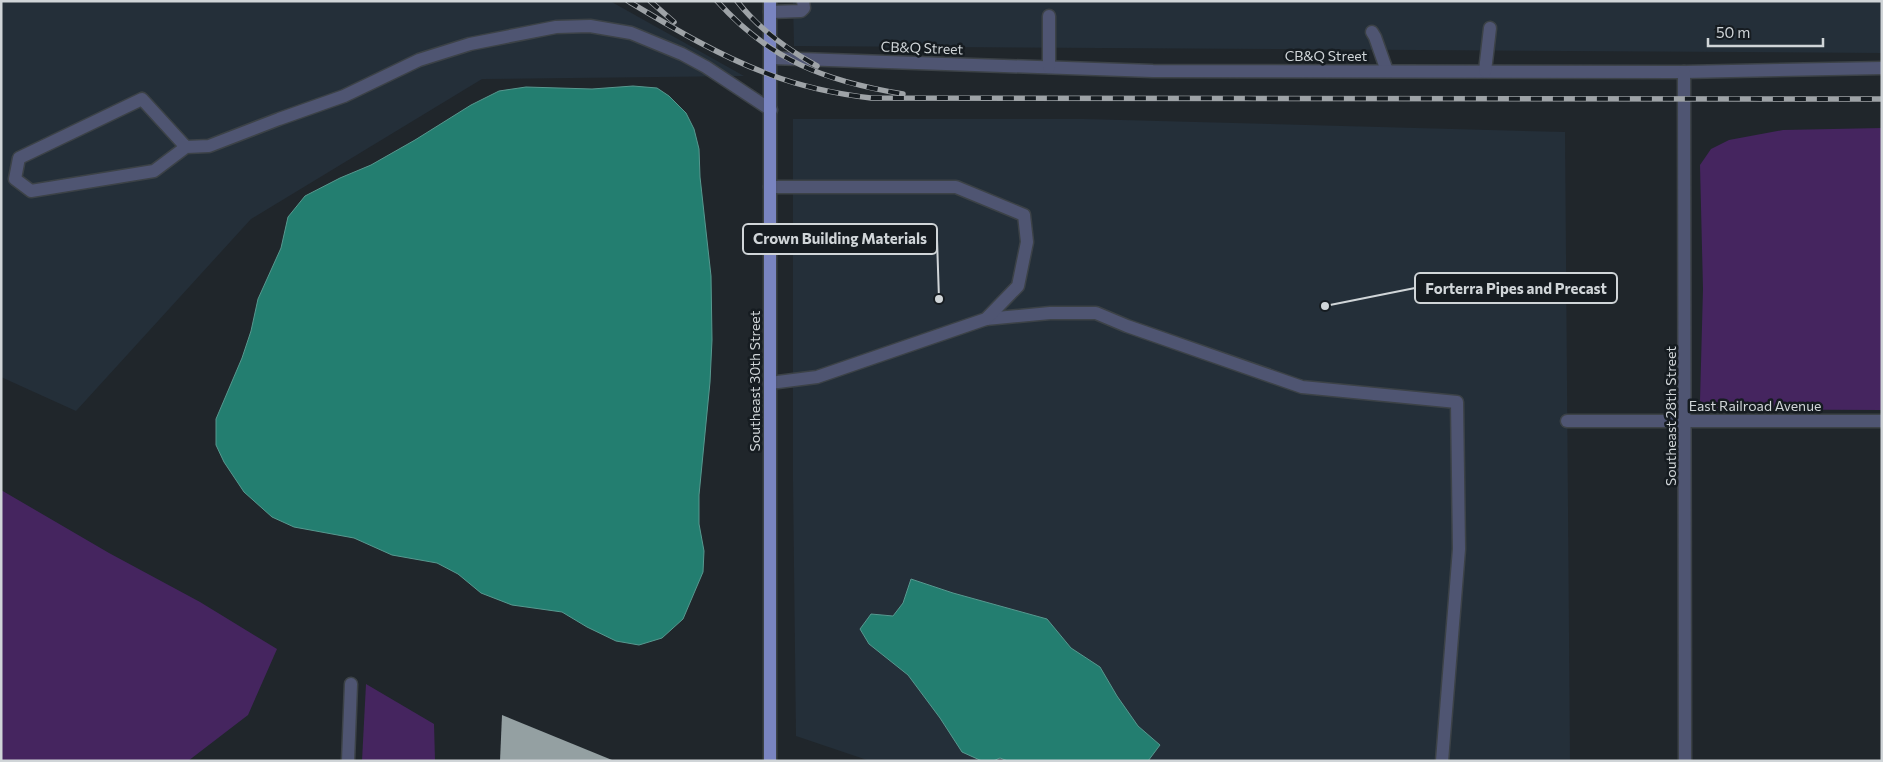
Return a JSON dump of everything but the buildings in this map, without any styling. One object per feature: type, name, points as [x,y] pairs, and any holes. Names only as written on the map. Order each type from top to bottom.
[{"type":"main road","name":"Southeast 30th Street","points":[[770,6],[770,761]]},
{"type":"street","points":[[770,6],[801,11],[804,8],[803,1]]},
{"type":"street","points":[[1049,16],[1049,67]]},
{"type":"street","points":[[186,147],[142,99],[19,158],[15,180],[31,191],[154,171],[186,147],[209,146],[344,96],[419,60],[470,44],[556,27],[590,26],[631,33],[682,54],[706,67],[771,110]]},
{"type":"street","points":[[1485,71],[1490,28]]},
{"type":"street","points":[[1372,32],[1387,71]]},
{"type":"street","name":"CB&Q Street","points":[[771,58],[1153,70],[1684,72],[1882,68]]},
{"type":"street","name":"Southeast 28th Street","points":[[1684,72],[1685,761]]},
{"type":"street","points":[[770,187],[956,187],[1024,215],[1027,242],[1018,286],[986,319]]},
{"type":"street","points":[[770,383],[817,377],[986,319],[1050,313],[1096,313],[1136,329],[1302,387],[1457,402],[1458,549],[1442,761]]},
{"type":"street","name":"East Railroad Avenue","points":[[1567,421],[1882,421]]},
{"type":"street","points":[[348,761],[350,684]]},
{"type":"shaded area","points":[[1,1],[610,1],[744,76],[482,79],[251,219],[76,411],[1,377]]},
{"type":"shaded area","points":[[793,1],[1882,1],[1882,53],[794,46]]},
{"type":"shaded area","points":[[633,86],[657,88],[669,96],[686,113],[694,129],[699,149],[700,177],[711,276],[712,340],[710,382],[699,495],[699,524],[704,551],[703,572],[683,619],[662,638],[639,645],[616,641],[562,612],[512,605],[481,593],[458,574],[437,563],[392,555],[354,538],[294,527],[272,517],[244,492],[224,462],[216,445],[216,419],[242,358],[251,331],[258,299],[281,248],[288,217],[305,196],[371,165],[471,105],[499,91],[526,87],[592,89]]},
{"type":"shaded area","points":[[793,119],[1084,119],[1565,132],[1570,761],[870,761],[796,736],[793,479]]},
{"type":"shaded area","points":[[1882,128],[1882,410],[1713,409],[1700,401],[1703,289],[1700,165],[1711,149],[1729,140],[1783,130]]},
{"type":"shaded area","points":[[1,490],[109,553],[200,602],[277,649],[248,715],[188,761],[1,760]]},
{"type":"shaded area","points":[[911,579],[953,593],[1047,619],[1071,648],[1100,667],[1138,726],[1160,745],[1148,761],[1008,761],[1000,758],[993,761],[982,761],[962,752],[940,718],[908,675],[869,644],[860,629],[871,614],[893,616],[903,603]]},
{"type":"shaded area","points":[[366,684],[434,724],[435,761],[362,761]]},
{"type":"railway","points":[[628,1],[698,41],[752,68],[808,86],[871,98],[1882,99]]},
{"type":"railway","points":[[650,1],[674,22]]},
{"type":"railway","points":[[717,1],[737,22],[758,39],[801,65],[824,75],[875,89],[903,94]]},
{"type":"railway","points":[[737,1],[774,38],[817,66]]},
{"type":"place","name":"Crown Building Materials","points":[[939,299]]},
{"type":"place","name":"Forterra Pipes and Precast","points":[[1325,306]]}]
